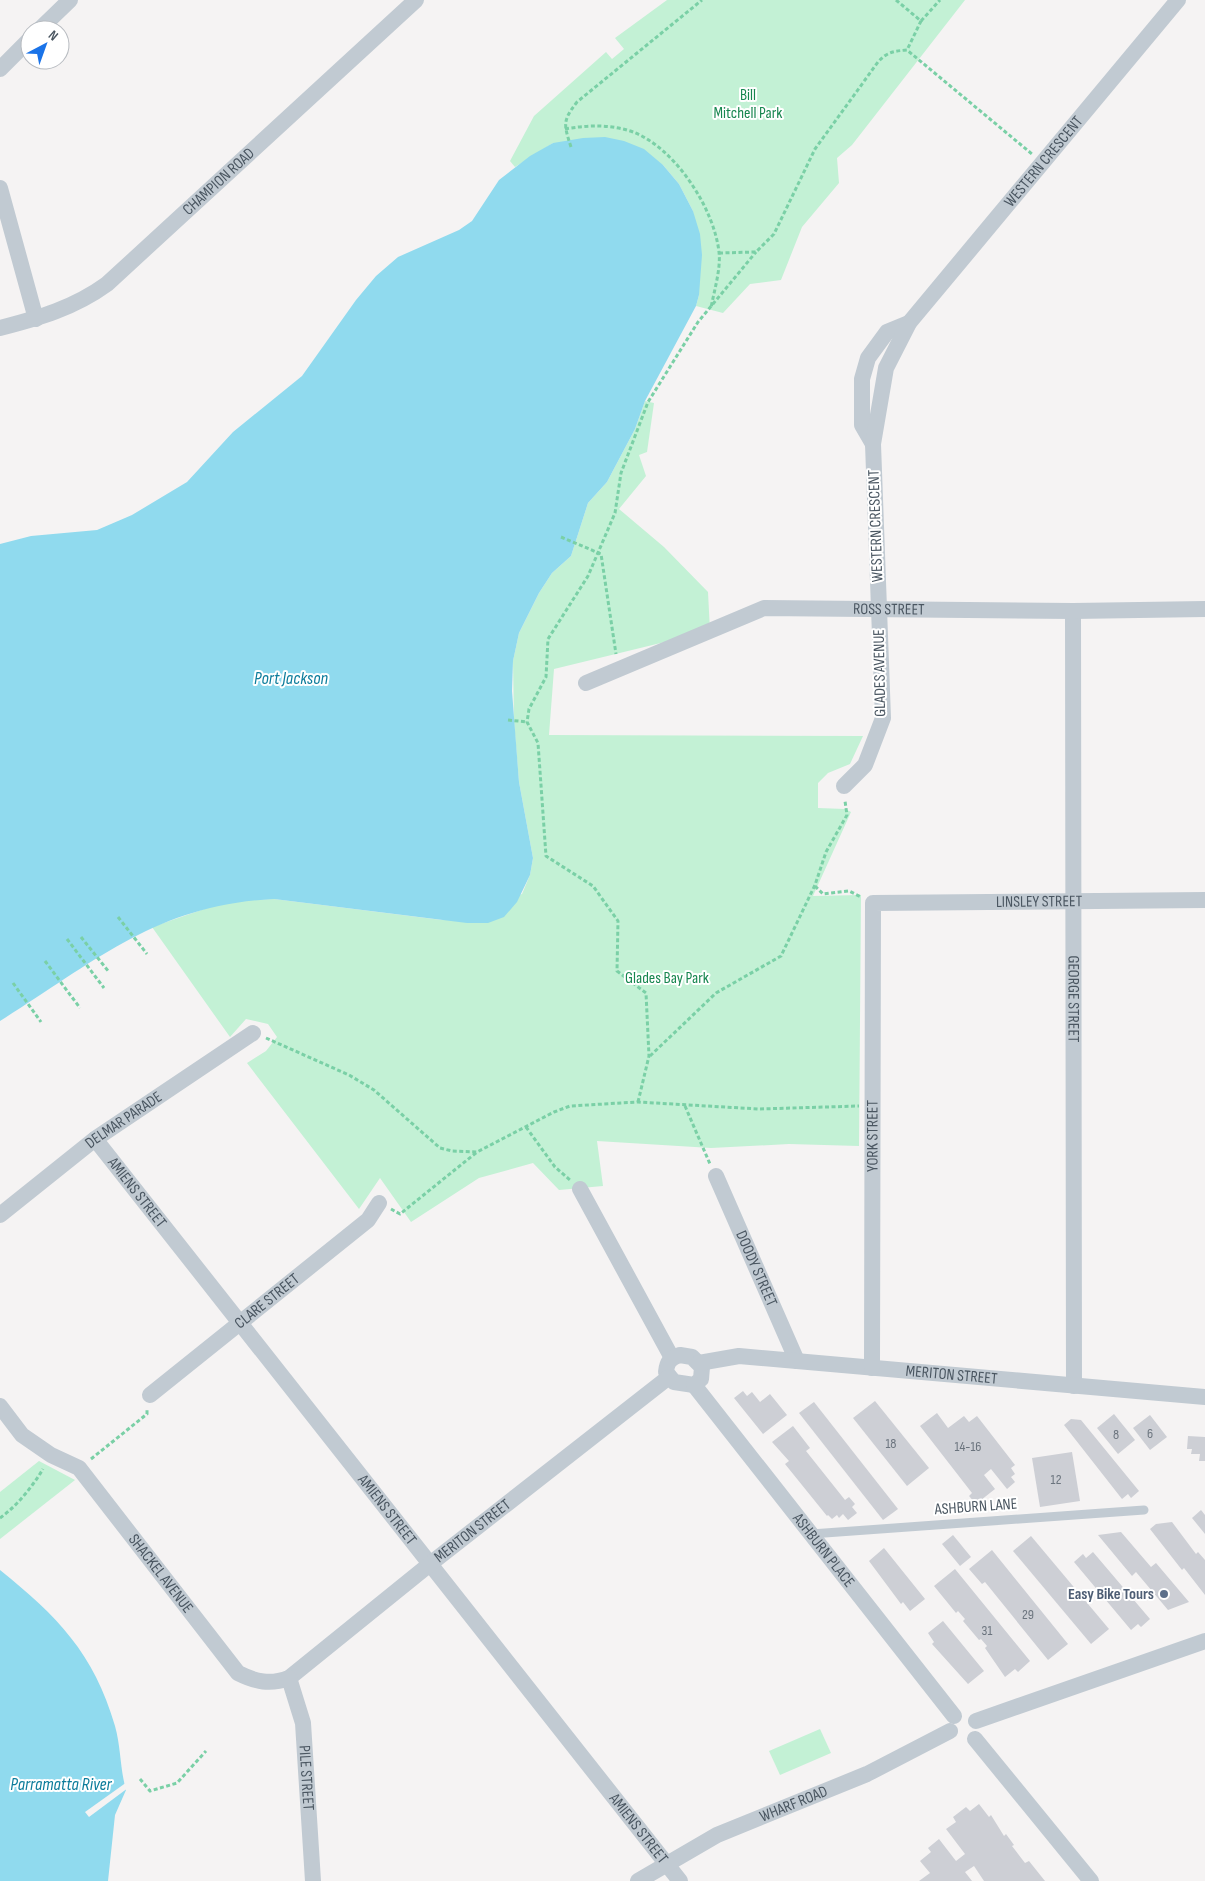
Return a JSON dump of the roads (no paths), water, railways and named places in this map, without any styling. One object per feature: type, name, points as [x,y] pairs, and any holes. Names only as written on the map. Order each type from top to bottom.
[{"type":"street","points":[[49,20],[70,0]]},
{"type":"street","name":"CHAMPION ROAD","points":[[0,328],[36,319],[73,306],[107,284],[416,0]]},
{"type":"street","name":"WESTERN CRESCENT","points":[[880,608],[873,444],[886,368],[909,323],[1178,0]]},
{"type":"street","points":[[0,68],[20,49]]},
{"type":"street","points":[[0,188],[36,319]]},
{"type":"street","name":"ROSS STREET","points":[[586,683],[764,608],[1205,609]]},
{"type":"street","name":"GLADES AVENUE","points":[[844,786],[865,765],[883,718],[880,608]]},
{"type":"street","name":"GEORGE STREET","points":[[1073,610],[1074,1386]]},
{"type":"street","name":"LINSLEY STREET","points":[[873,903],[1205,900]]},
{"type":"street","name":"YORK STREET","points":[[872,1368],[873,903]]},
{"type":"street","name":"DELMAR PARADE","points":[[0,1215],[95,1138],[254,1033]]},
{"type":"street","name":"AMIENS STREET","points":[[95,1138],[680,1881]]},
{"type":"street","name":"DOODY STREET","points":[[716,1176],[797,1361]]},
{"type":"street","points":[[580,1189],[672,1358]]},
{"type":"street","name":"CLARE STREET","points":[[150,1395],[368,1220],[379,1203]]},
{"type":"street","points":[[680,1356],[692,1358],[699,1363],[702,1373],[701,1379],[694,1385],[682,1385],[668,1377],[666,1372],[667,1364],[672,1358],[680,1356]]},
{"type":"street","name":"MERITON STREET","points":[[699,1363],[739,1356],[1205,1397]]},
{"type":"street","name":"MERITON STREET","points":[[282,1681],[668,1377]]},
{"type":"street","name":"ASHBURN PLACE","points":[[694,1385],[811,1534],[952,1724]]},
{"type":"street","name":"SHACKEL AVENUE","points":[[0,1406],[22,1435],[51,1455],[79,1468],[238,1673],[260,1682],[282,1681]]},
{"type":"street","points":[[1091,1881],[975,1739],[957,1736],[952,1724],[965,1716],[976,1721],[1205,1641]]},
{"type":"street","name":"PILE STREET","points":[[282,1681],[303,1723],[313,1881]]},
{"type":"street","points":[[975,1739],[980,1732],[976,1721]]},
{"type":"street","name":"WHARF ROAD","points":[[638,1881],[717,1835],[867,1774],[952,1724]]},
{"type":"lane","name":"ASHBURN LANE","points":[[811,1534],[1144,1510]]},
{"type":"water","name":"Port Jackson","points":[[605,137],[624,141],[644,149],[663,165],[679,184],[693,211],[700,234],[702,255],[699,295],[696,306],[645,401],[635,429],[607,482],[588,503],[571,556],[552,573],[539,593],[519,633],[513,661],[512,691],[519,782],[533,858],[530,875],[517,902],[504,917],[488,923],[467,923],[274,899],[232,904],[195,912],[160,925],[128,940],[0,1021],[0,544],[31,536],[97,530],[132,515],[187,482],[233,432],[302,376],[356,300],[376,276],[398,257],[459,230],[472,221],[499,180],[530,156],[553,143],[583,138]]},
{"type":"water","name":"Parramatta River","points":[[0,1570],[56,1620],[71,1638],[96,1677],[106,1700],[117,1734],[126,1790],[115,1815],[108,1881],[0,1881]]},
{"type":"place","name":"Easy Bike Tours","points":[[1164,1594]]},
{"type":"park label","name":"Bill Mitchell Park","points":[[748,104]]},
{"type":"park label","name":"Glades Bay Park","points":[[667,978]]}]
